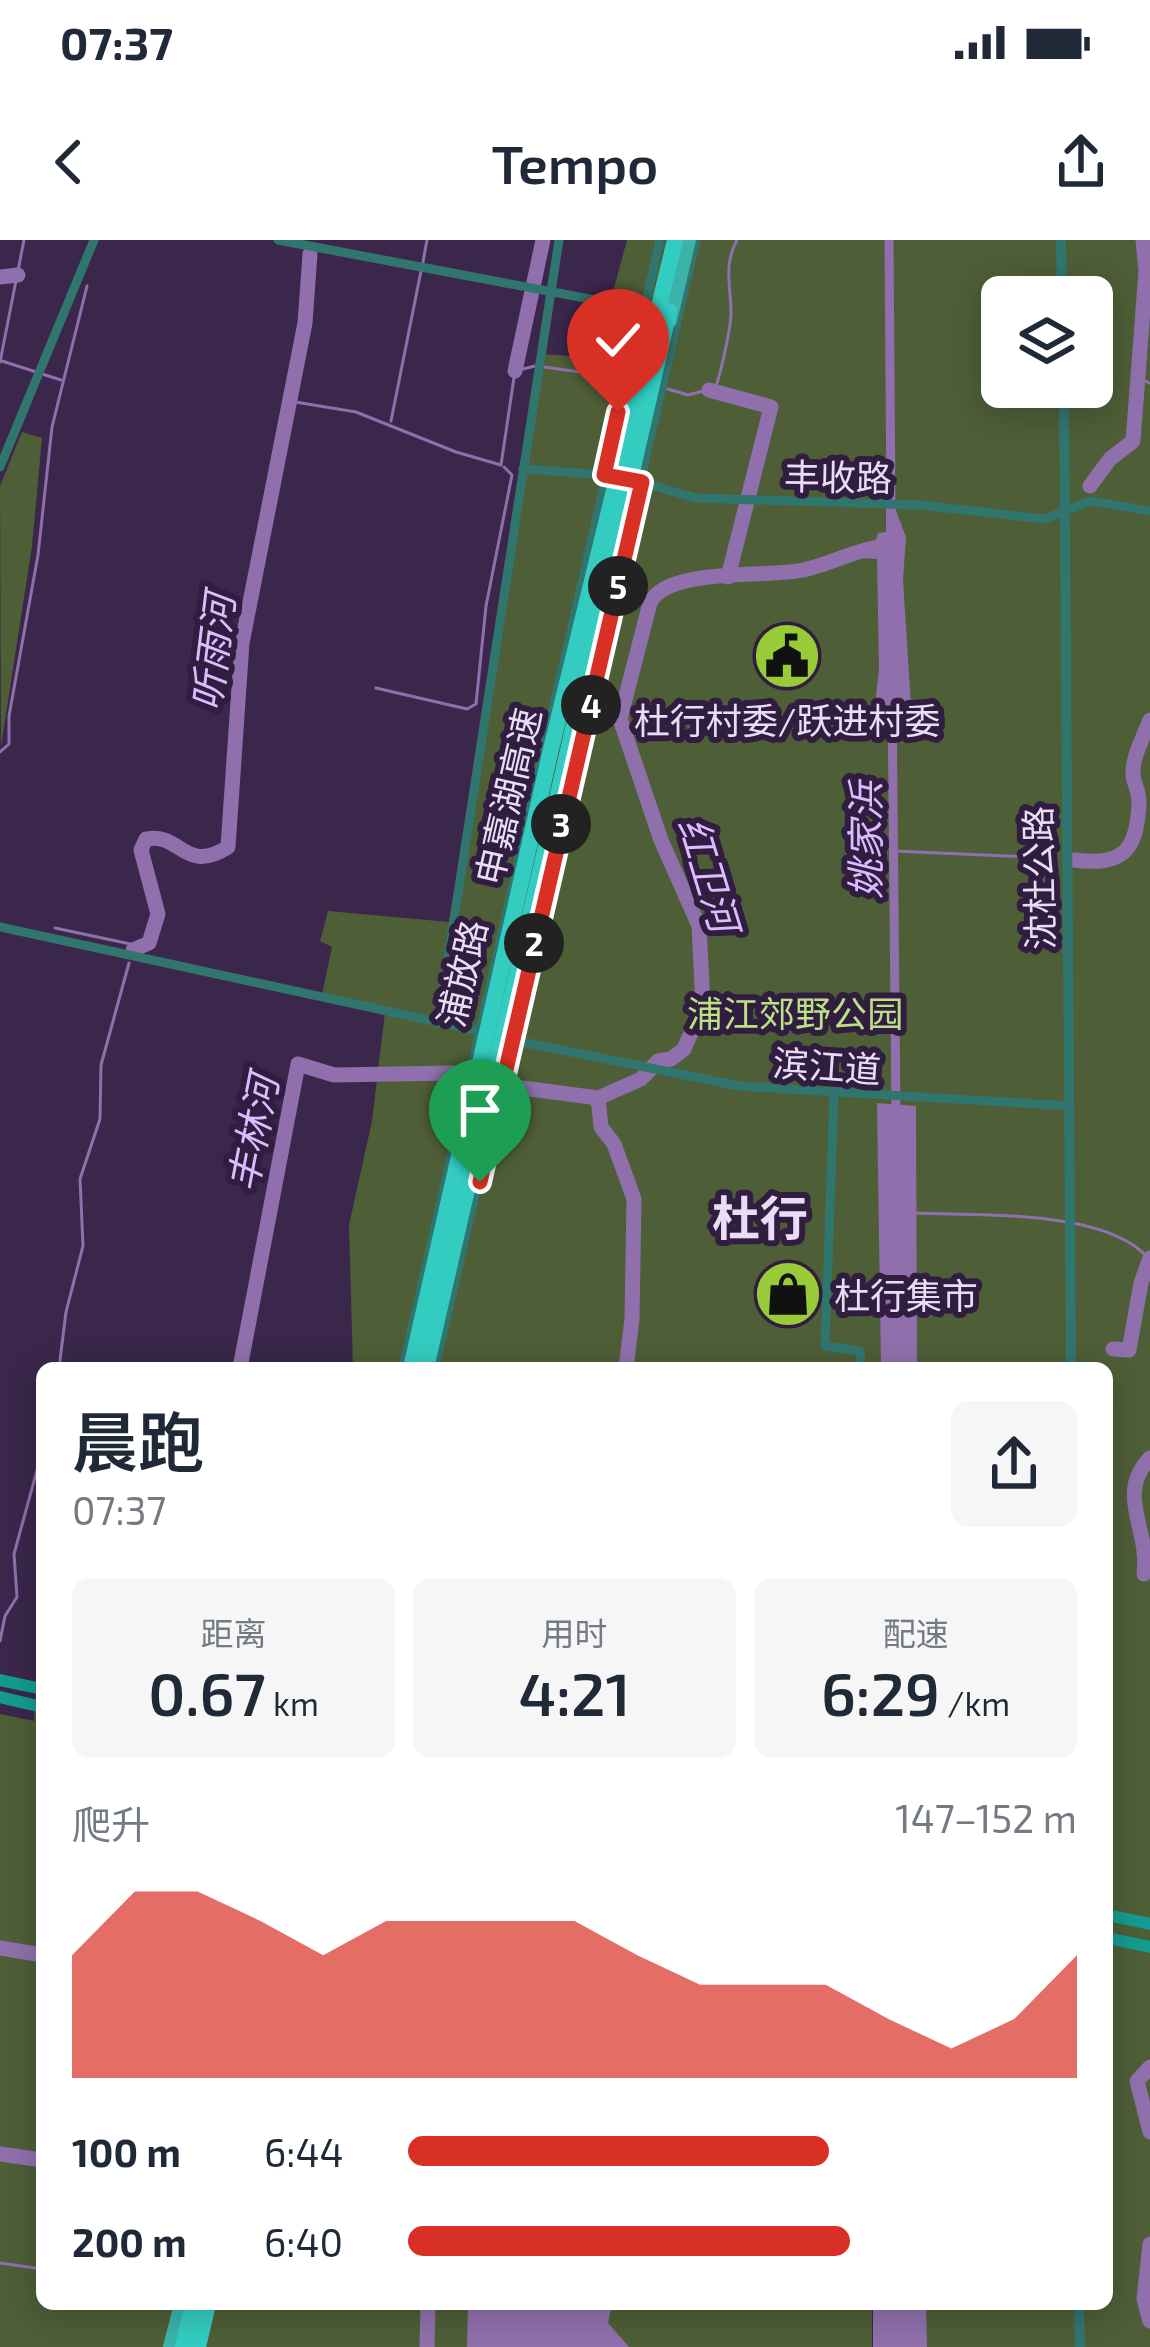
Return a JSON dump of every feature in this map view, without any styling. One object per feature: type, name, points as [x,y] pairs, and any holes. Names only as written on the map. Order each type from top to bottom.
[{"type":"highway","name":"申嘉湖高速","points":[[409,1362],[673,240]]},
{"type":"highway","name":"申嘉湖高速","points":[[431,1362],[690,240]]},
{"type":"highway","points":[[183,2347],[192,2310]]},
{"type":"highway","points":[[202,2347],[211,2310]]},
{"type":"main road","points":[[618,464],[673,240]]},
{"type":"main road","name":"浦放路","points":[[431,1362],[690,240]]},
{"type":"main road","name":"浦放路","points":[[409,1362],[608,481]]},
{"type":"main road","points":[[0,1680],[36,1688]]},
{"type":"main road","points":[[0,1697],[36,1706]]},
{"type":"main road","points":[[1113,1917],[1150,1924]]},
{"type":"main road","points":[[1113,1939],[1150,1947]]},
{"type":"main road","points":[[170,2347],[179,2310]]},
{"type":"street","points":[[0,467],[94,240]]},
{"type":"street","points":[[278,240],[643,309]]},
{"type":"street","points":[[438,1023],[547,291],[559,240]]},
{"type":"street","name":"浦放路","points":[[409,1362],[478,1031],[660,240]]},
{"type":"street","name":"浦放路","points":[[432,1362],[512,1040],[637,480],[661,395],[690,240]]},
{"type":"street","points":[[1061,240],[1062,276]]},
{"type":"street","name":"沈杜公路","points":[[1065,408],[1072,1362]]},
{"type":"street","name":"丰收路","points":[[523,469],[608,481],[637,480],[681,496],[738,500],[901,505],[1044,519],[1090,501],[1150,511]]},
{"type":"street","points":[[0,927],[478,1031]]},
{"type":"street","name":"滨江道","points":[[512,1040],[740,1086],[1070,1106]]},
{"type":"street","points":[[834,1093],[825,1346],[860,1351],[861,1362]]},
{"type":"street","points":[[1079,2310],[1079,2347]]},
{"type":"green space","name":"浦江郊野公园","points":[[627,240],[1150,240],[1150,2347],[876,2347],[876,2310],[1113,2310],[1113,1362],[353,1362],[349,1225],[372,1121],[385,1012],[321,999],[332,947],[320,941],[328,911],[449,922],[543,354],[595,358]]},
{"type":"green space","points":[[22,432],[42,438],[32,546],[1,746],[0,486]]},
{"type":"green space","points":[[36,1691],[36,2310],[872,2310],[872,2347],[0,2347],[0,1714],[34,1721]]},
{"type":"shaded area","points":[[895,508],[906,537],[903,580],[911,705],[875,706],[877,559],[860,558],[858,546],[886,532],[886,509]]},
{"type":"shaded area","points":[[877,1103],[916,1106],[917,1362],[881,1362]]},
{"type":"shaded area","points":[[468,2310],[611,2310],[608,2323],[629,2347],[467,2347]]},
{"type":"shaded area","points":[[873,2310],[926,2310],[927,2347],[873,2347]]},
{"type":"waterway","points":[[0,362],[24,240]]},
{"type":"waterway","points":[[423,262],[427,240]]},
{"type":"waterway","points":[[515,371],[543,240]]},
{"type":"waterway","points":[[668,389],[688,395],[715,388],[729,329],[729,267],[737,240]]},
{"type":"waterway","name":"姚家浜","points":[[889,240],[891,511]]},
{"type":"waterway","points":[[1090,486],[1110,459],[1133,441],[1146,271],[1143,240]]},
{"type":"waterway","name":"听雨河","points":[[133,950],[149,943],[158,914],[141,850],[146,839],[168,841],[202,857],[228,847],[242,643],[305,323],[310,254]]},
{"type":"waterway","points":[[1145,261],[1150,262]]},
{"type":"waterway","points":[[391,421],[421,271]]},
{"type":"waterway","points":[[0,277],[18,275]]},
{"type":"waterway","points":[[0,752],[9,744],[9,716],[38,555],[52,427],[87,286]]},
{"type":"waterway","points":[[2,361],[61,380]]},
{"type":"waterway","points":[[289,401],[356,412],[501,465],[515,371],[535,366]]},
{"type":"waterway","points":[[544,367],[624,378]]},
{"type":"waterway","points":[[1140,379],[1150,383]]},
{"type":"waterway","points":[[709,390],[771,407],[728,577]]},
{"type":"waterway","points":[[376,688],[467,709],[476,704],[486,606],[512,475],[504,467]]},
{"type":"waterway","name":"红卫河","points":[[627,1362],[634,1199],[614,1144],[601,1127],[598,1098],[641,1079],[658,1061],[671,1059],[684,1049],[703,1005],[699,926],[661,840],[620,719],[650,603],[660,592],[696,579],[803,570],[877,547]]},
{"type":"waterway","name":"姚家浜","points":[[892,695],[896,1117]]},
{"type":"waterway","points":[[1074,860],[1115,858],[1130,844],[1139,803],[1133,768],[1150,720]]},
{"type":"waterway","points":[[894,851],[1052,858]]},
{"type":"waterway","points":[[55,928],[140,946]]},
{"type":"waterway","name":"听雨河","points":[[60,1362],[66,1312],[83,1246],[80,1179],[100,1119],[101,1065],[129,963]]},
{"type":"waterway","name":"丰林河","points":[[241,1362],[298,1064],[334,1075],[453,1073]]},
{"type":"waterway","name":"丰林河","points":[[523,1088],[598,1098]]},
{"type":"waterway","points":[[917,1213],[1074,1223],[1130,1243],[1149,1259]]},
{"type":"waterway","points":[[1113,1349],[1129,1350],[1150,1258]]},
{"type":"waterway","points":[[1144,1574],[1134,1499],[1140,1472],[1150,1458]]},
{"type":"waterway","name":"听雨河","points":[[0,1641],[5,1616],[17,1597],[14,1554],[36,1474]]},
{"type":"waterway","points":[[0,1948],[36,1954]]},
{"type":"waterway","points":[[1150,2067],[1137,2081],[1150,2132]]},
{"type":"waterway","points":[[0,2154],[36,2159]]},
{"type":"waterway","points":[[1150,2244],[1144,2299],[1150,2321]]},
{"type":"waterway","points":[[0,2263],[36,2268]]},
{"type":"waterway","name":"红卫河","points":[[427,2347],[428,2310]]},
{"type":"place","name":"杜行村委/跃进村委","points":[[787,656]]},
{"type":"place","name":"杜行集市","points":[[788,1294]]},
{"type":"district","name":"杜行","points":[[760,1217]]},
{"type":"route","points":[[480,1182],[642,482],[604,475],[618,412]]}]
